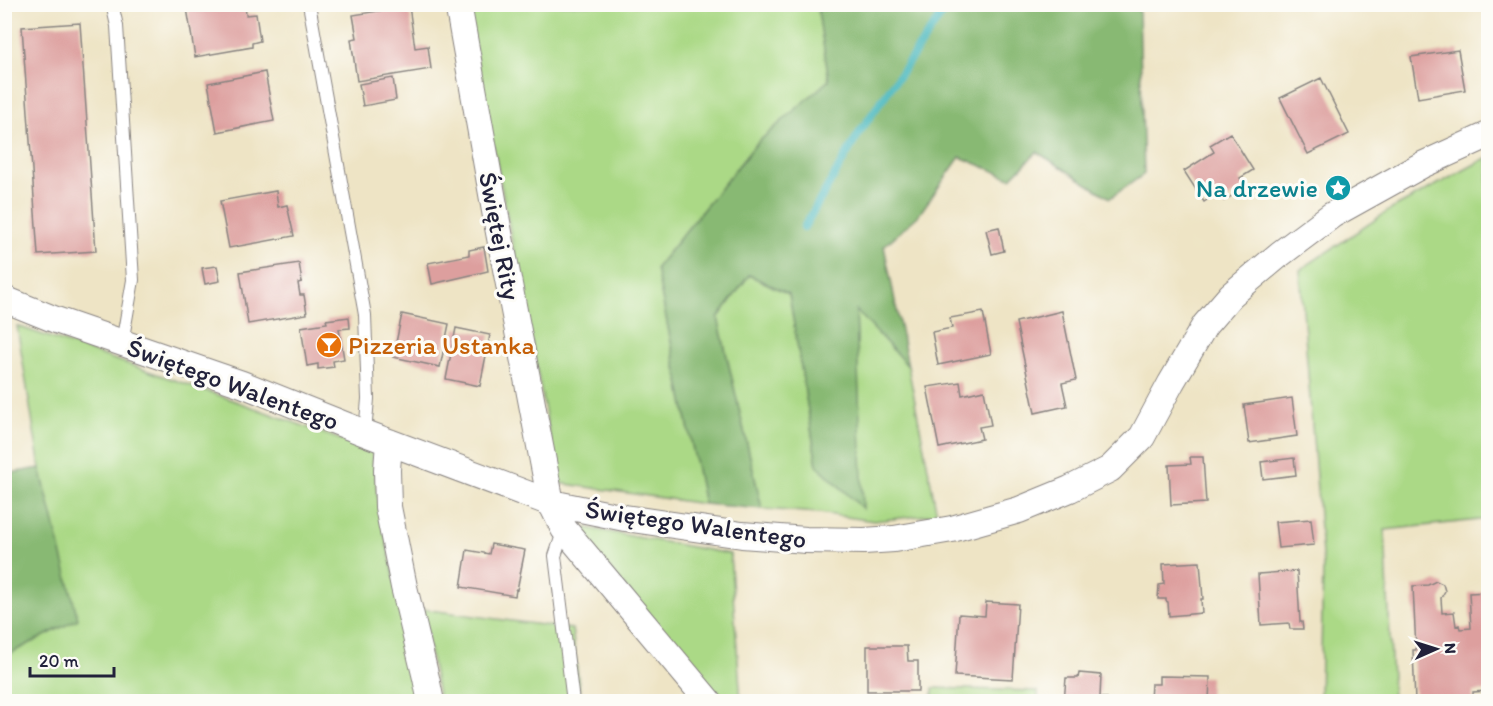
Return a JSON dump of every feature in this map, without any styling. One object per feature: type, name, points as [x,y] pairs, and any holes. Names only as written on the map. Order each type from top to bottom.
[{"type":"street","name":"Świętej Rity","points":[[458,4],[551,503],[564,529],[709,702]]},
{"type":"street","name":"Świętego Walentego","points":[[4,299],[56,320],[242,384],[551,503],[625,518],[742,535],[806,540],[894,539],[952,529],[1019,510],[1070,489],[1110,469],[1142,437],[1204,325],[1231,295],[1332,215],[1422,165],[1488,135]]},
{"type":"street","points":[[389,442],[388,507],[431,702]]},
{"type":"lane","points":[[112,4],[117,26],[132,280],[122,343]]},
{"type":"lane","points":[[309,4],[365,315],[368,399],[366,433]]},
{"type":"lane","points":[[564,529],[555,556],[573,702]]},
{"type":"green space","points":[[466,5],[817,5],[829,80],[756,144],[656,268],[704,504],[559,483]]},
{"type":"green space","points":[[817,5],[1142,5],[1139,11],[1144,174],[1110,198],[1037,152],[1011,178],[960,157],[918,216],[884,246],[908,366],[856,310],[863,509],[817,465],[789,294],[749,275],[718,318],[762,509],[704,504],[656,268],[756,144],[829,80]]},
{"type":"green space","points":[[1488,157],[1488,519],[1385,530],[1393,701],[1320,701],[1323,567],[1300,270],[1390,210]]},
{"type":"green space","points":[[749,275],[789,294],[817,465],[862,508],[856,309],[908,366],[937,514],[874,521],[819,513],[762,509],[718,318]]},
{"type":"green space","points":[[17,326],[227,398],[372,451],[379,507],[421,701],[5,702],[5,656],[77,619],[40,468]]},
{"type":"green space","points":[[40,468],[78,619],[5,656],[5,474]]},
{"type":"green space","points":[[587,528],[730,554],[741,701],[722,701],[580,534]]},
{"type":"green space","points":[[422,609],[572,629],[581,701],[439,701]]},
{"type":"green space","points":[[933,688],[1038,691],[1038,701],[933,701]]},
{"type":"building","points":[[210,4],[245,4],[246,15],[256,14],[260,41],[252,43],[252,47],[195,57],[187,8]]},
{"type":"building","points":[[409,6],[415,48],[428,46],[431,69],[357,81],[351,39],[357,38],[353,15]]},
{"type":"building","points":[[80,23],[96,251],[38,255],[22,27]]},
{"type":"building","points":[[1458,50],[1465,90],[1418,98],[1411,57]]},
{"type":"building","points":[[265,72],[274,121],[217,132],[208,83]]},
{"type":"building","points":[[393,78],[396,100],[363,106],[359,84]]},
{"type":"building","points":[[1321,78],[1349,134],[1308,154],[1280,98]]},
{"type":"building","points":[[1230,133],[1253,170],[1240,178],[1245,187],[1224,201],[1219,192],[1204,202],[1184,171],[1214,152],[1210,145]]},
{"type":"building","points":[[276,191],[278,207],[287,205],[294,236],[229,248],[220,201]]},
{"type":"building","points":[[999,227],[1004,251],[992,254],[986,230]]},
{"type":"building","points":[[484,247],[488,271],[432,284],[428,263],[469,255],[469,250]]},
{"type":"building","points":[[299,263],[302,282],[298,283],[300,295],[304,295],[307,314],[248,324],[240,272]]},
{"type":"building","points":[[217,266],[220,281],[205,284],[202,268]]},
{"type":"building","points":[[1062,311],[1076,380],[1062,383],[1067,406],[1035,413],[1016,322]]},
{"type":"building","points":[[983,312],[991,354],[938,365],[932,332],[952,328],[950,318]]},
{"type":"building","points":[[402,314],[449,324],[440,367],[393,357]]},
{"type":"building","points":[[349,317],[350,328],[339,329],[344,359],[333,361],[334,367],[318,369],[318,364],[307,366],[301,327]]},
{"type":"building","points":[[456,328],[490,335],[480,386],[446,379]]},
{"type":"building","points":[[960,382],[962,395],[984,390],[991,425],[979,427],[982,439],[939,448],[927,387]]},
{"type":"building","points":[[1292,398],[1297,436],[1249,443],[1244,405]]},
{"type":"building","points":[[1190,457],[1203,457],[1206,503],[1171,505],[1169,465],[1191,464]]},
{"type":"building","points":[[1294,458],[1296,475],[1263,479],[1261,462]]},
{"type":"building","points":[[1311,519],[1314,545],[1278,548],[1275,522]]},
{"type":"building","points":[[491,544],[525,550],[515,596],[461,587],[467,550],[489,554]]},
{"type":"building","points":[[1200,562],[1202,613],[1169,616],[1168,602],[1166,599],[1158,599],[1159,585],[1164,584],[1163,564]]},
{"type":"building","points":[[1297,571],[1300,622],[1302,622],[1303,629],[1290,629],[1289,623],[1261,625],[1258,574]]},
{"type":"building","points":[[1436,581],[1443,584],[1445,591],[1441,598],[1442,613],[1454,612],[1456,626],[1459,625],[1460,629],[1471,628],[1469,593],[1488,592],[1488,691],[1473,692],[1473,702],[1415,702],[1413,650],[1416,650],[1413,586],[1428,585]]},
{"type":"building","points":[[986,602],[1018,604],[1013,679],[955,676],[959,614],[985,616]]},
{"type":"building","points":[[867,646],[907,646],[908,661],[918,661],[918,691],[867,691]]},
{"type":"building","points":[[1079,673],[1101,675],[1100,698],[1107,698],[1107,702],[1064,702],[1066,678],[1078,678]]},
{"type":"building","points":[[1159,676],[1210,677],[1209,702],[1150,700],[1151,684],[1159,684]]},
{"type":"waterway","points":[[804,227],[861,130],[949,4]]},
{"type":"place","name":"Na drzewie","points":[[1338,188]]},
{"type":"place","name":"Pizzeria Ustanka","points":[[329,345]]}]
